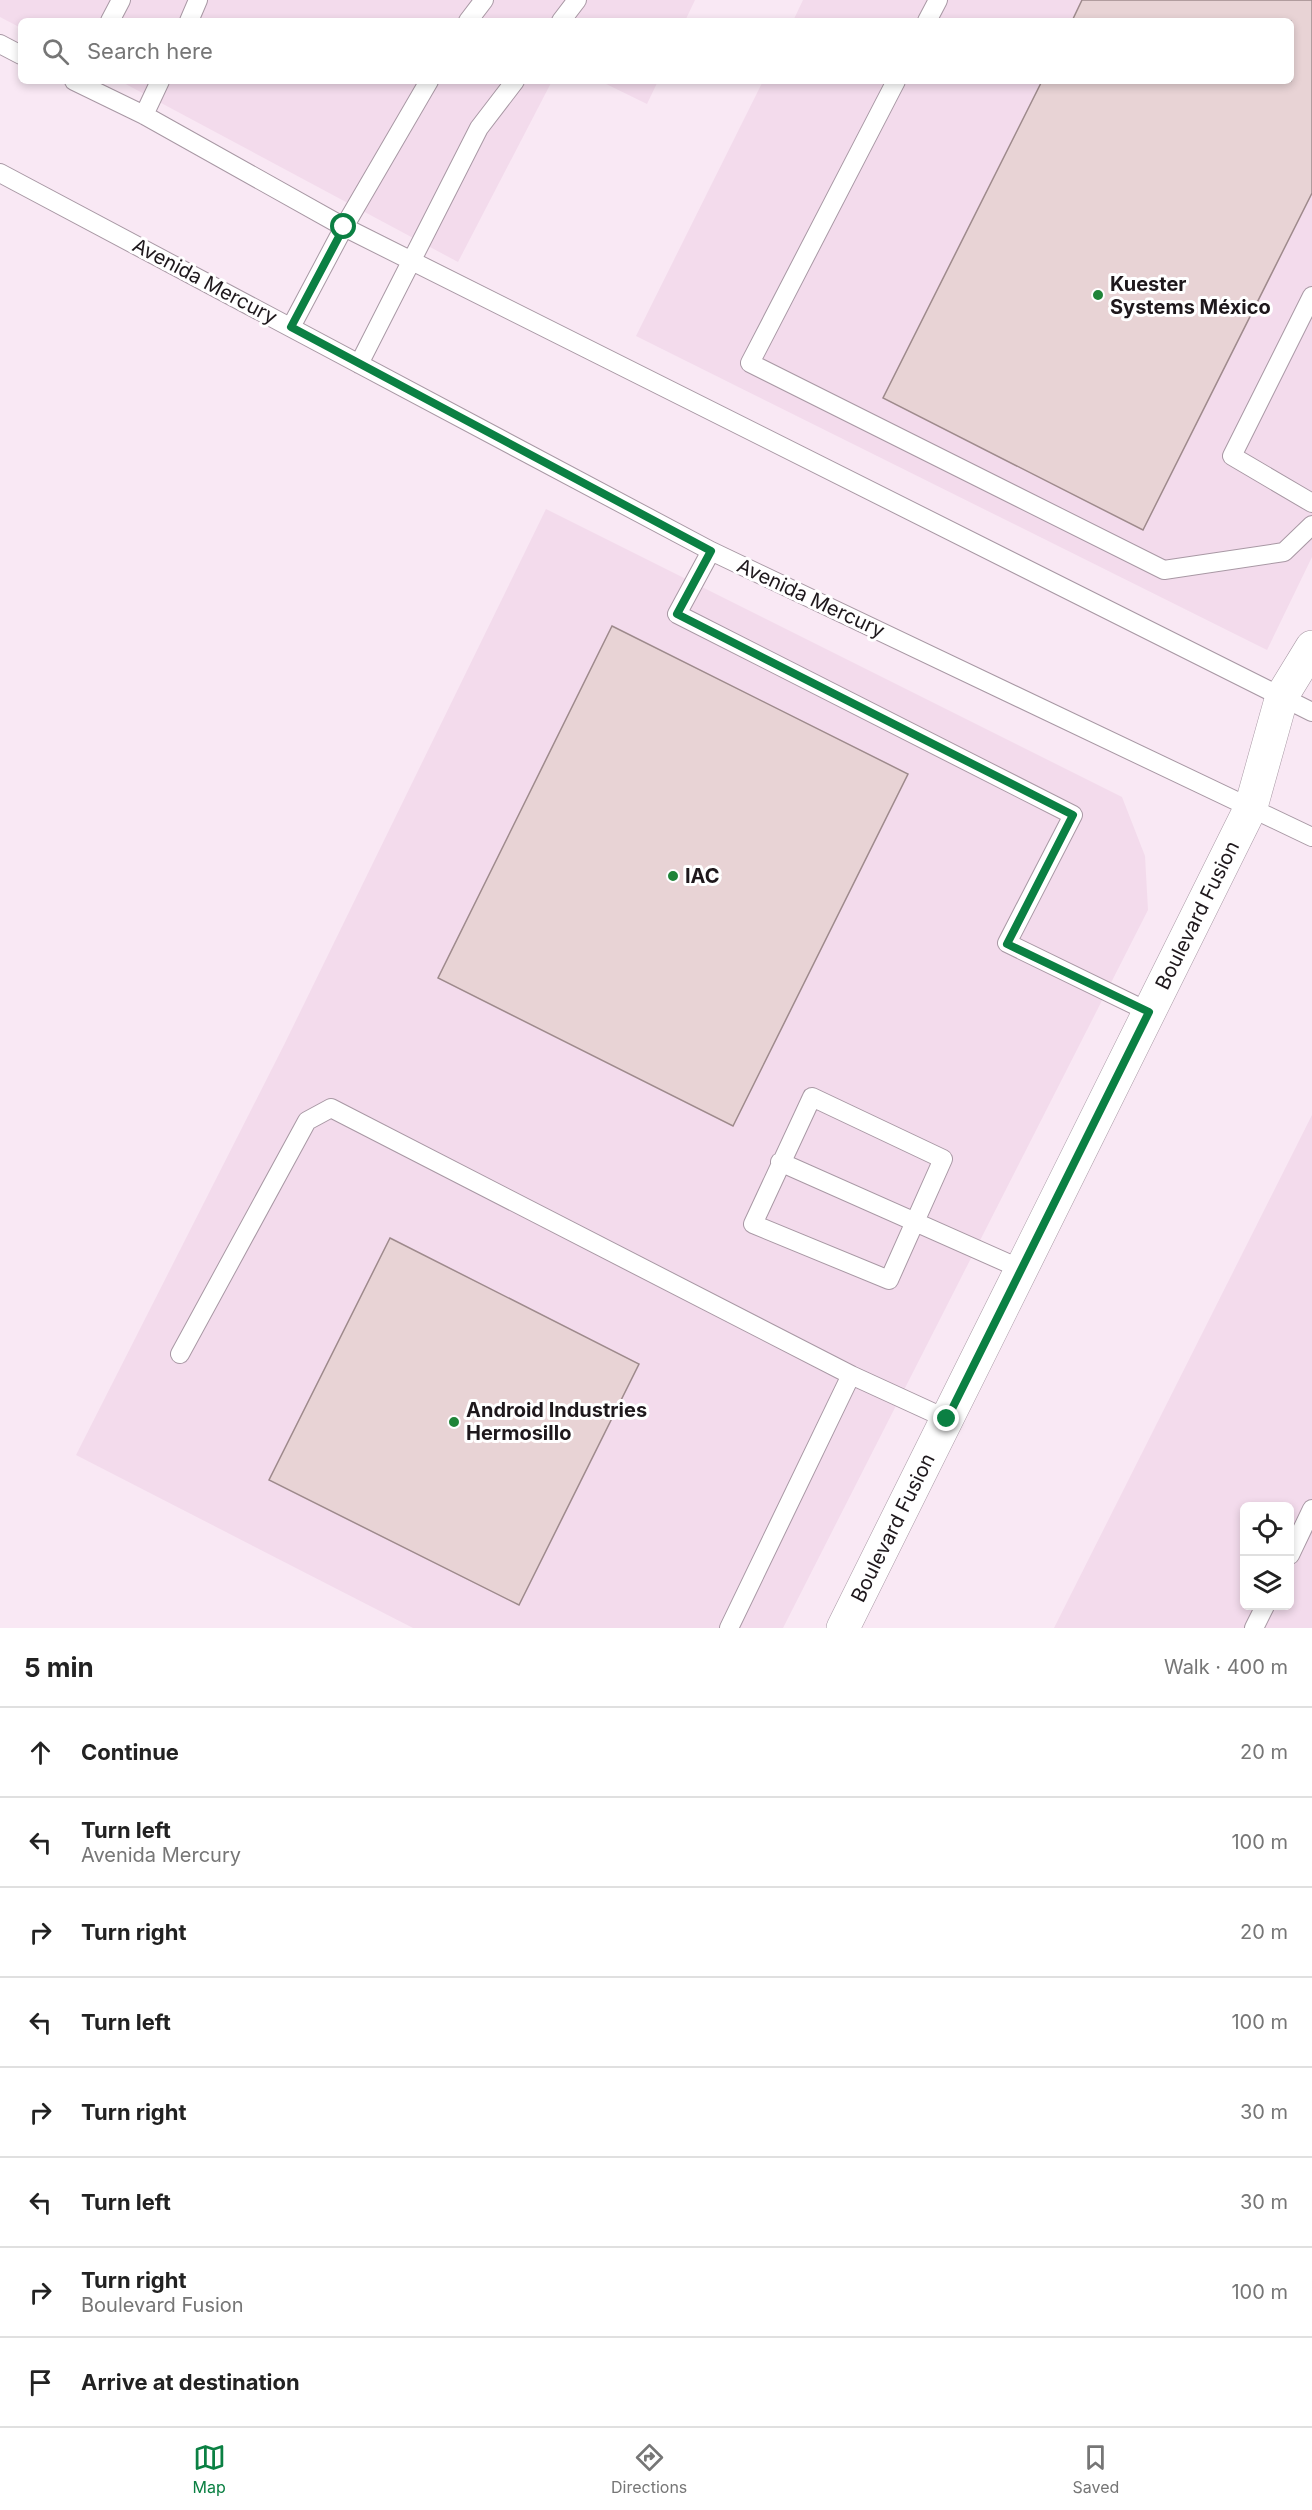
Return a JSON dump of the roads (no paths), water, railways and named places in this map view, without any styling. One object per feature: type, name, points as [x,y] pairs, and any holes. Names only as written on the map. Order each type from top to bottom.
[{"type":"street","name":"Boulevard Fusion","points":[[843,1628],[1251,807],[1282,696],[1312,647]]},
{"type":"lane","points":[[112,18],[121,0]]},
{"type":"lane","points":[[190,18],[198,0]]},
{"type":"lane","points":[[470,18],[484,0]]},
{"type":"lane","points":[[563,18],[577,0]]},
{"type":"lane","points":[[929,18],[938,0]]},
{"type":"lane","points":[[0,44],[18,53]]},
{"type":"lane","points":[[82,84],[144,115],[344,227],[414,260],[1312,712]]},
{"type":"lane","points":[[144,115],[159,84]]},
{"type":"lane","points":[[291,327],[344,227],[427,84]]},
{"type":"lane","points":[[359,364],[414,260],[479,128],[513,84]]},
{"type":"lane","points":[[894,84],[750,363],[1164,570],[1284,552],[1312,525]]},
{"type":"lane","name":"Avenida Mercury","points":[[0,173],[711,551],[1312,837]]},
{"type":"lane","points":[[1312,296],[1232,456],[1312,503]]},
{"type":"lane","points":[[711,551],[677,614],[1073,815],[1007,944],[1149,1012]]},
{"type":"lane","points":[[812,1097],[943,1159],[915,1220],[889,1280],[753,1224],[812,1097]]},
{"type":"lane","points":[[180,1354],[307,1121],[331,1108],[851,1375],[947,1419]]},
{"type":"lane","points":[[780,1162],[1021,1269]]},
{"type":"lane","points":[[729,1628],[851,1375]]},
{"type":"lane","points":[[1294,1547],[1312,1509]]},
{"type":"lane","points":[[1254,1628],[1263,1610]]},
{"type":"place","name":"Kuester Systems México","points":[[1098,295]]},
{"type":"place","name":"IAC","points":[[673,876]]},
{"type":"place","name":"Android Industries Hermosillo","points":[[454,1422]]}]
